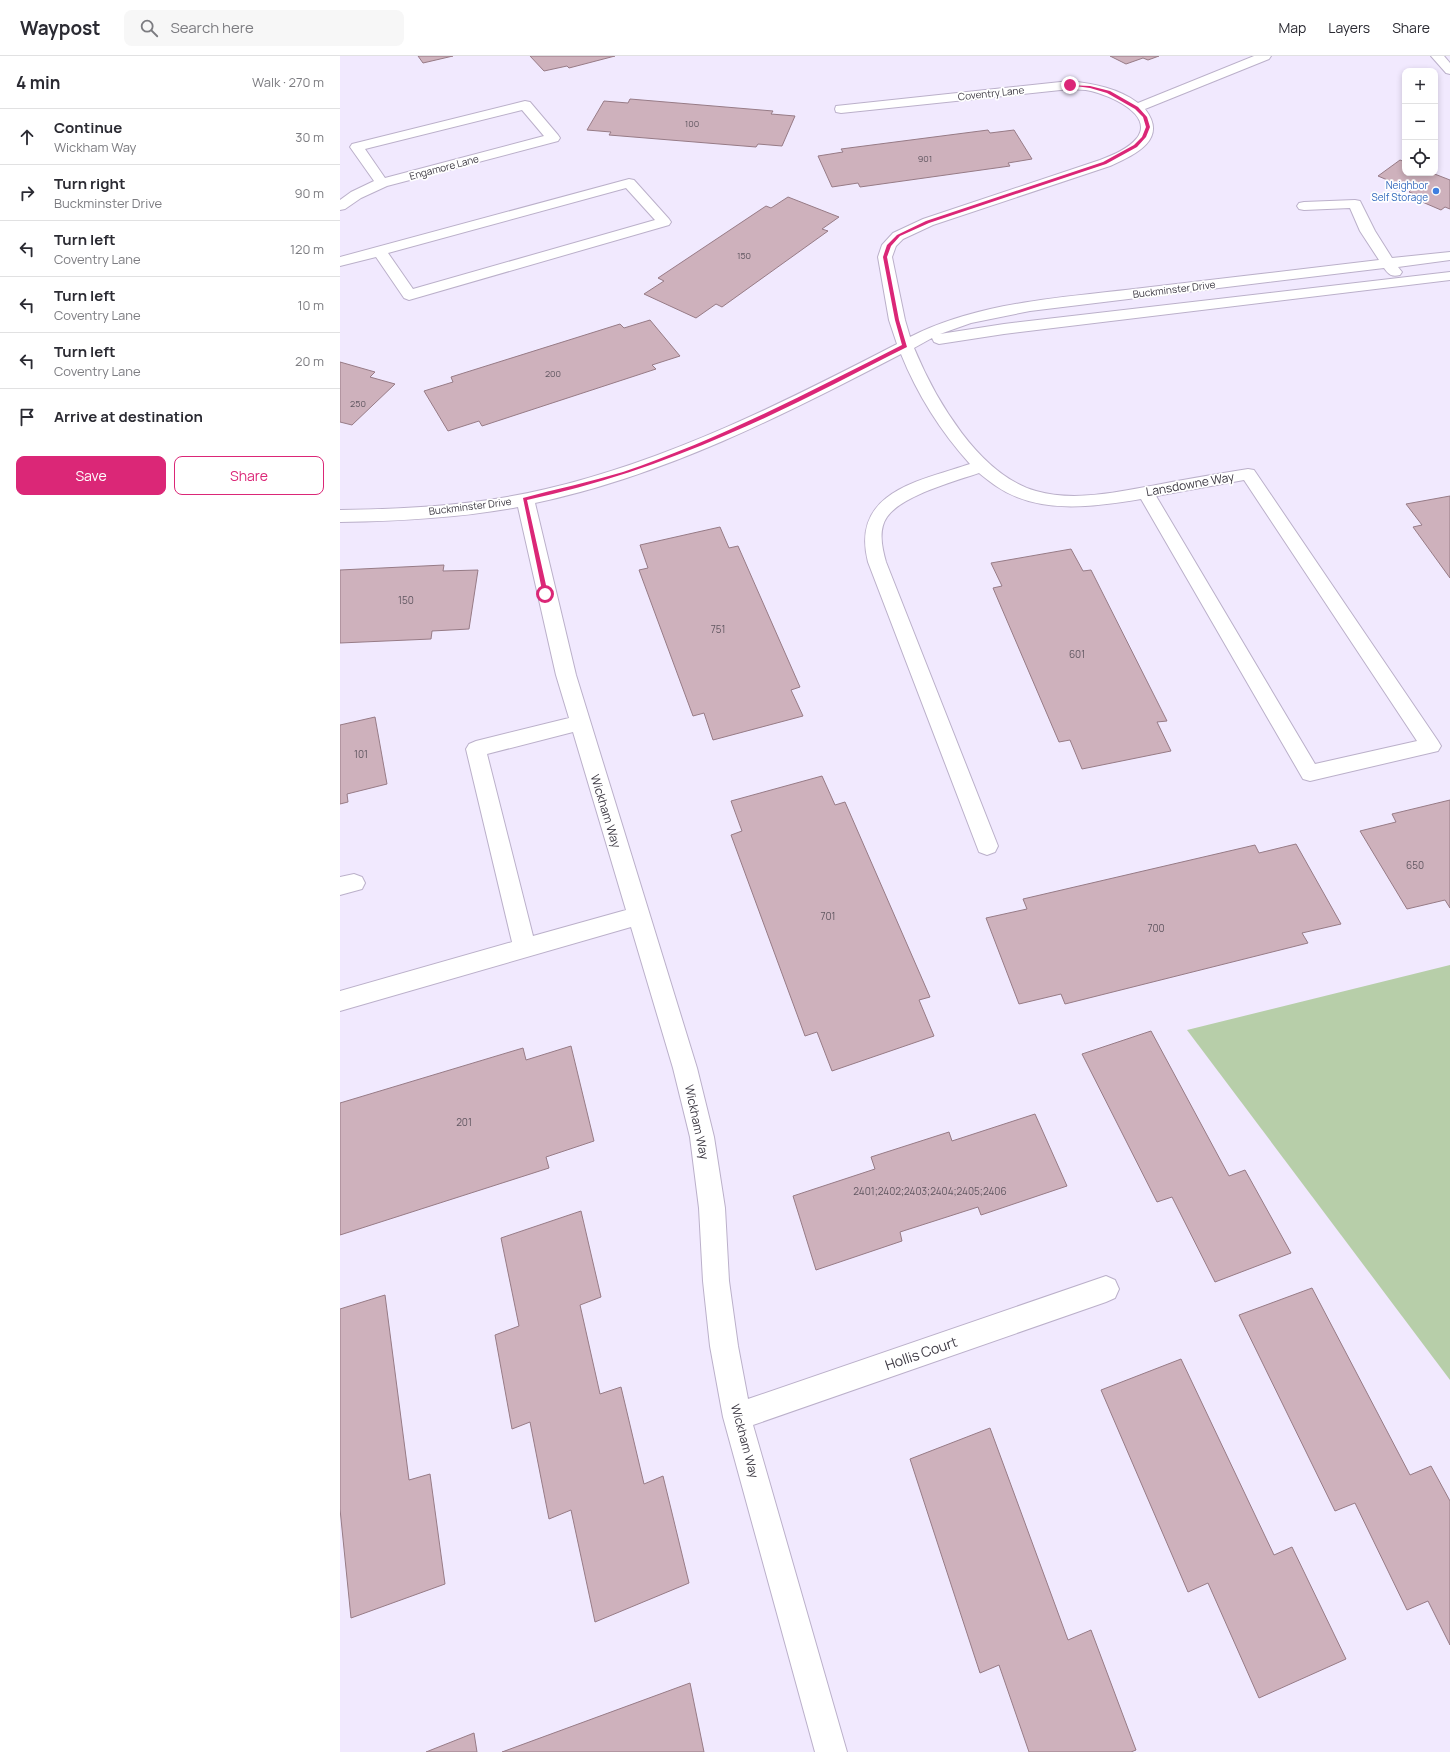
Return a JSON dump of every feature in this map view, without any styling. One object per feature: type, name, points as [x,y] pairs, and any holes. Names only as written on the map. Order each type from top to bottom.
[{"type":"street","points":[[1137,108],[1265,56]]},
{"type":"street","points":[[1437,56],[1450,70]]},
{"type":"street","name":"Coventry Lane","points":[[841,109],[1070,85],[1090,87],[1108,92],[1137,108],[1145,117],[1148,127],[1144,137],[1136,146],[1105,163],[928,222],[898,236],[889,245],[885,257],[897,320],[905,346]]},
{"type":"street","name":"Engamore Lane","points":[[340,206],[356,195],[382,183],[553,138],[525,105],[357,147],[382,183]]},
{"type":"street","points":[[340,262],[628,183],[664,222],[409,295],[380,252]]},
{"type":"street","points":[[1304,206],[1355,204],[1367,232],[1403,282]]},
{"type":"street","name":"Buckminster Drive","points":[[340,516],[423,513],[471,508],[525,499],[580,486],[624,473],[726,434],[945,326],[967,318],[1001,311],[1450,256]]},
{"type":"street","name":"Buckminster Drive","points":[[905,346],[1004,329],[1450,276]]},
{"type":"street","name":"Lansdowne Way","points":[[905,346],[917,375],[962,445],[981,466],[1003,483],[1032,496],[1068,501],[1108,499],[1248,474],[1431,746],[1310,773],[1146,493]]},
{"type":"street","points":[[981,466],[908,493],[892,502],[884,508],[877,519],[873,530],[872,542],[877,562],[987,846]]},
{"type":"street","name":"Wickham Way","points":[[525,499],[545,594],[566,676],[685,1068],[702,1137],[712,1208],[716,1281],[724,1346],[737,1416],[831,1752]]},
{"type":"street","points":[[525,948],[476,749],[580,723]]},
{"type":"street","points":[[340,1001],[638,916]]},
{"type":"street","name":"Hollis Court","points":[[737,1416],[1106,1289]]},
{"type":"green space","points":[[1450,965],[1450,1380],[1187,1030]]},
{"type":"building","points":[[418,56],[453,56],[423,63]]},
{"type":"building","points":[[530,56],[615,56],[569,68],[567,66],[544,71]]},
{"type":"building","points":[[1110,56],[1159,56],[1148,60],[1143,58],[1126,64]]},
{"type":"building","points":[[630,99],[773,111],[771,114],[795,116],[782,146],[758,144],[756,147],[609,135],[611,132],[587,130],[604,101],[628,103]]},
{"type":"building","points":[[988,130],[990,133],[1014,130],[1032,159],[1008,163],[1010,166],[860,187],[858,183],[832,187],[818,156],[843,152],[841,149]]},
{"type":"building","points":[[1400,160],[1402,161],[1402,176],[1438,175],[1450,180],[1450,209],[1445,207],[1441,210],[1420,201],[1424,198],[1409,192],[1411,190],[1378,176]]},
{"type":"building","points":[[788,197],[839,217],[822,229],[828,231],[722,307],[716,304],[696,318],[644,294],[664,281],[658,278],[766,206],[771,208]]},
{"type":"building","points":[[650,320],[680,356],[652,365],[656,369],[482,426],[479,421],[448,431],[424,391],[453,382],[451,377],[620,324],[624,328]]},
{"type":"building","points":[[340,362],[375,372],[370,377],[395,384],[352,425],[340,422]]},
{"type":"building","points":[[1450,496],[1450,578],[1413,527],[1422,525],[1406,504]]},
{"type":"building","points":[[720,527],[729,548],[738,546],[800,687],[791,690],[803,716],[713,740],[704,713],[693,716],[639,570],[648,568],[640,545]]},
{"type":"building","points":[[1071,549],[1083,571],[1091,570],[1167,721],[1157,722],[1171,751],[1082,769],[1070,740],[1059,742],[993,588],[1002,586],[991,563]]},
{"type":"building","points":[[444,565],[443,571],[478,570],[469,629],[432,631],[431,639],[340,643],[340,570]]},
{"type":"building","points":[[375,717],[387,784],[347,794],[348,802],[340,804],[340,725]]},
{"type":"building","points":[[822,776],[835,805],[845,802],[930,997],[919,1000],[934,1036],[832,1071],[817,1032],[805,1036],[731,835],[742,831],[731,801]]},
{"type":"building","points":[[1450,800],[1450,908],[1445,900],[1407,909],[1360,831],[1396,822],[1392,814]]},
{"type":"building","points":[[1296,844],[1341,924],[1302,933],[1308,943],[1065,1004],[1061,994],[1019,1004],[986,918],[1027,909],[1023,899],[1255,845],[1259,853]]},
{"type":"building","points":[[1151,1031],[1229,1176],[1245,1170],[1291,1253],[1215,1282],[1172,1197],[1157,1202],[1082,1054]]},
{"type":"building","points":[[571,1046],[594,1141],[546,1157],[549,1168],[340,1235],[340,1103],[523,1048],[526,1060]]},
{"type":"building","points":[[1035,1114],[1067,1186],[981,1215],[978,1207],[900,1232],[902,1241],[816,1270],[793,1196],[875,1169],[871,1157],[949,1132],[952,1141]]},
{"type":"building","points":[[581,1211],[601,1297],[580,1305],[600,1394],[621,1387],[644,1484],[663,1476],[689,1583],[595,1622],[571,1510],[549,1519],[530,1422],[512,1429],[495,1335],[519,1326],[501,1238]]},
{"type":"building","points":[[1312,1288],[1410,1475],[1431,1466],[1450,1501],[1450,1645],[1428,1601],[1407,1610],[1355,1503],[1335,1511],[1239,1315]]},
{"type":"building","points":[[385,1295],[409,1480],[430,1474],[445,1584],[351,1618],[340,1509],[340,1309]]},
{"type":"building","points":[[1181,1359],[1274,1555],[1292,1547],[1346,1659],[1259,1698],[1208,1583],[1188,1592],[1101,1390]]},
{"type":"building","points":[[990,1428],[1068,1640],[1091,1630],[1136,1750],[1131,1752],[1029,1752],[999,1665],[980,1673],[910,1459]]},
{"type":"building","points":[[690,1683],[704,1752],[502,1752]]},
{"type":"building","points":[[474,1733],[477,1752],[426,1752]]},
{"type":"place","name":"Neighbor Self Storage","points":[[1436,191]]},
{"type":"route","points":[[545,594],[525,499],[572,488],[624,473],[726,434],[905,346],[897,320],[885,257],[889,245],[898,236],[928,222],[1105,163],[1136,146],[1144,137],[1148,127],[1145,117],[1137,108],[1108,92],[1090,87],[1070,85]]}]
